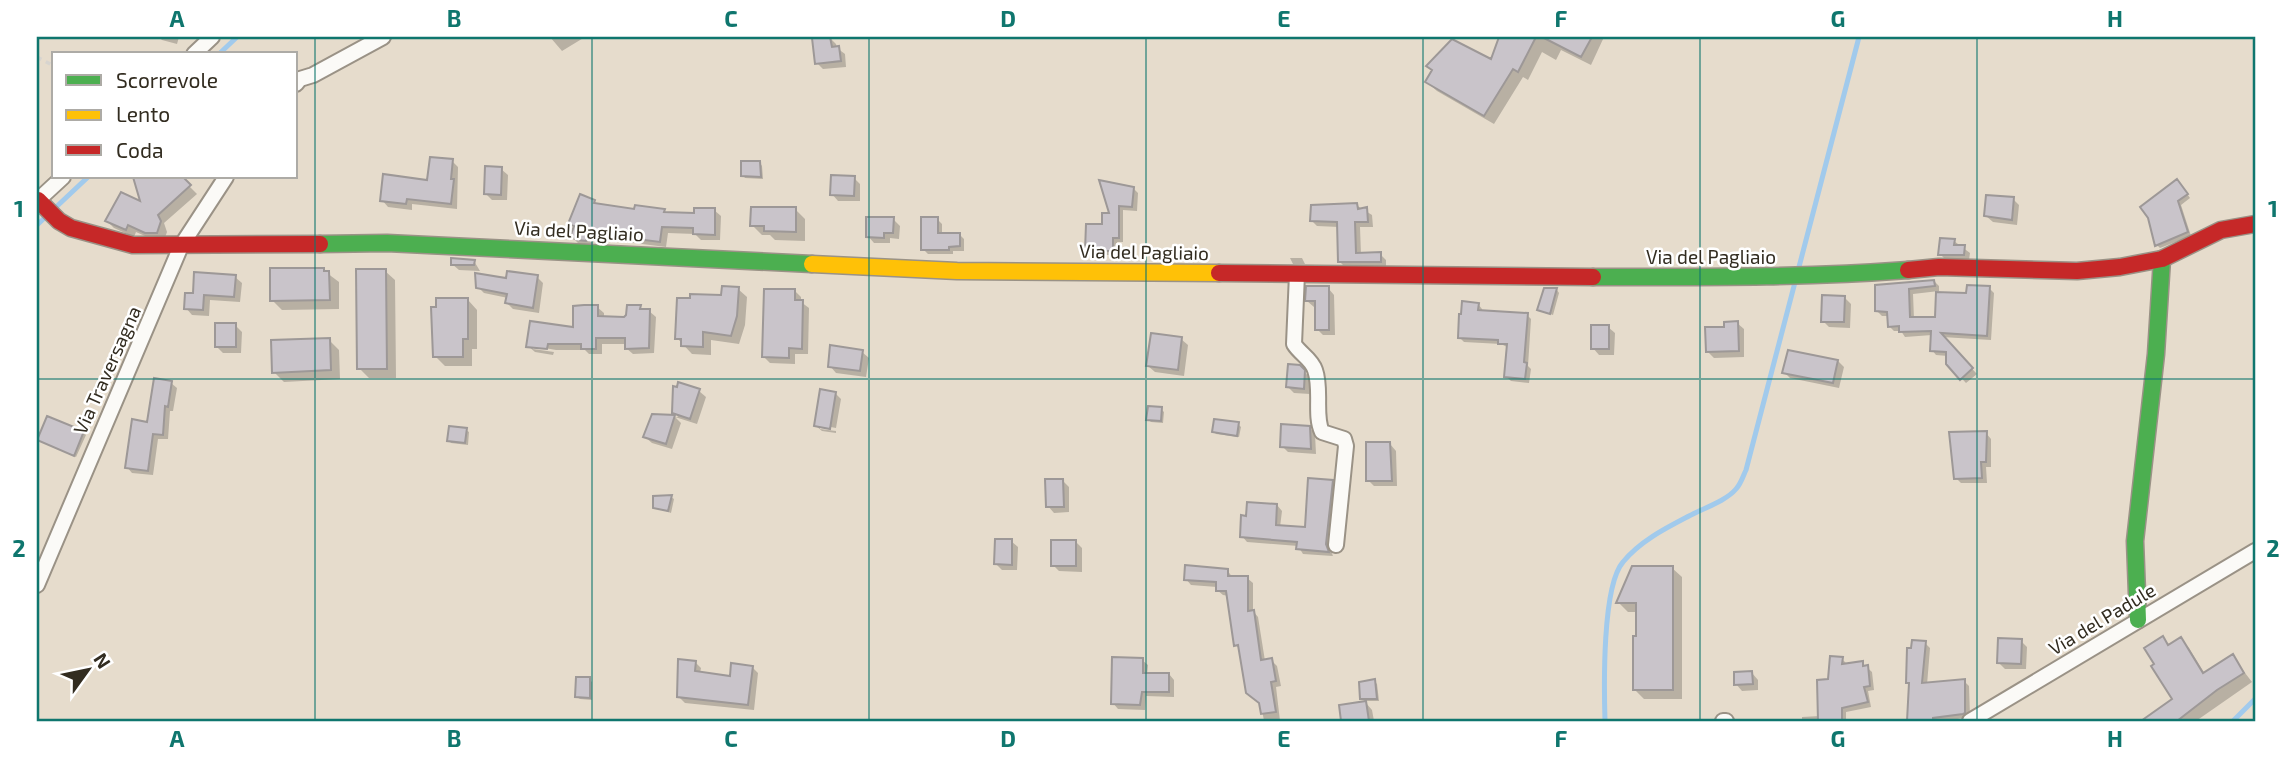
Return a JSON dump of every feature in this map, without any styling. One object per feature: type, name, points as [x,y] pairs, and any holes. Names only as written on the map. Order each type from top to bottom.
[{"type":"street","points":[[196,52],[212,37]]},
{"type":"street","points":[[298,82],[383,37]]},
{"type":"street","points":[[39,202],[62,178]]},
{"type":"street","name":"Via Traversagna","points":[[37,585],[181,246],[225,178]]},
{"type":"street","name":"Via del Pagliaio","points":[[39,202],[59,221],[86,233],[133,245],[387,243],[957,271],[1787,277],[1939,267],[2077,271],[2162,260],[2221,230],[2255,224]]},
{"type":"street","points":[[2138,620],[2135,541],[2156,354],[2162,260]]},
{"type":"street","points":[[1297,274],[1294,344],[1310,359],[1315,369],[1319,387],[1319,426],[1322,432],[1344,439],[1346,446],[1336,545]]},
{"type":"street","name":"Via del Padule","points":[[1970,721],[2255,551]]},
{"type":"building","points":[[830,37],[832,47],[839,46],[841,61],[815,64],[812,38]]},
{"type":"building","points":[[1499,37],[1536,37],[1518,72],[1513,69],[1484,116],[1425,82],[1432,70],[1426,66],[1452,39],[1491,59]]},
{"type":"building","points":[[1542,37],[1592,37],[1581,57]]},
{"type":"building","points":[[430,157],[453,159],[451,204],[407,199],[406,204],[380,201],[383,174],[427,180]]},
{"type":"building","points":[[741,161],[760,161],[761,177],[741,176]]},
{"type":"building","points":[[485,166],[502,167],[501,195],[484,194]]},
{"type":"building","points":[[831,175],[855,176],[854,196],[830,195]]},
{"type":"building","points":[[133,178],[184,178],[191,185],[158,215],[161,221],[157,233],[145,233],[128,225],[126,230],[105,221],[121,192],[140,201]]},
{"type":"building","points":[[2177,179],[2188,194],[2178,201],[2188,232],[2155,246],[2148,218],[2140,207]]},
{"type":"building","points":[[1099,180],[1134,187],[1132,207],[1119,206],[1119,238],[1113,238],[1113,251],[1085,251],[1086,224],[1102,224],[1102,213],[1109,213]]},
{"type":"building","points":[[580,194],[595,200],[594,203],[634,209],[635,205],[665,209],[664,212],[694,213],[694,208],[715,208],[715,235],[693,234],[693,228],[662,227],[660,242],[589,233],[586,241],[578,240],[570,237],[574,226],[568,224]]},
{"type":"building","points":[[1986,195],[2014,197],[2012,220],[1984,216]]},
{"type":"building","points":[[1357,203],[1358,209],[1367,207],[1368,222],[1355,222],[1356,253],[1381,252],[1381,262],[1338,262],[1337,222],[1310,221],[1311,205]]},
{"type":"building","points":[[751,207],[796,207],[796,232],[764,231],[764,226],[750,226]]},
{"type":"building","points":[[866,217],[894,217],[893,233],[884,233],[884,238],[866,237]]},
{"type":"building","points":[[921,217],[938,217],[938,233],[960,233],[960,246],[949,247],[949,250],[921,250]]},
{"type":"building","points":[[1940,238],[1955,239],[1954,245],[1965,245],[1964,255],[1938,255]]},
{"type":"building","points":[[451,258],[475,260],[474,265],[451,265]]},
{"type":"building","points":[[270,268],[324,268],[324,271],[329,271],[330,300],[270,301]]},
{"type":"building","points":[[356,269],[386,269],[387,369],[357,369]]},
{"type":"building","points":[[507,271],[538,275],[533,308],[505,303],[507,294],[476,288],[475,273],[506,278]]},
{"type":"building","points":[[194,272],[236,275],[234,297],[204,295],[203,310],[184,309],[185,293],[193,293]]},
{"type":"building","points":[[1934,280],[1935,286],[1909,289],[1910,317],[1935,317],[1936,292],[1966,293],[1967,285],[1990,286],[1987,336],[1941,333],[1973,368],[1960,380],[1946,364],[1946,352],[1930,351],[1931,331],[1899,332],[1899,326],[1888,327],[1887,312],[1875,311],[1875,285]]},
{"type":"building","points":[[722,286],[739,287],[737,316],[731,336],[703,332],[703,347],[681,346],[681,339],[675,339],[677,298],[690,298],[690,294],[721,295]]},
{"type":"building","points":[[1306,286],[1329,286],[1329,330],[1315,330],[1315,301],[1305,301]]},
{"type":"building","points":[[1544,288],[1557,288],[1550,314],[1537,310]]},
{"type":"building","points":[[764,289],[795,289],[795,300],[803,300],[802,349],[789,348],[789,358],[762,357]]},
{"type":"building","points":[[1822,295],[1845,296],[1844,322],[1821,322]]},
{"type":"building","points":[[436,298],[468,298],[468,339],[463,339],[463,357],[433,357],[431,307],[436,307]]},
{"type":"building","points":[[1462,301],[1479,303],[1478,310],[1528,313],[1525,379],[1504,377],[1507,344],[1498,344],[1498,340],[1458,338]]},
{"type":"building","points":[[598,305],[598,316],[624,317],[627,305],[641,305],[640,309],[650,309],[649,348],[625,349],[625,338],[596,338],[596,349],[581,349],[581,344],[548,344],[547,349],[526,347],[530,321],[573,327],[573,306]]},
{"type":"building","points":[[1738,321],[1739,351],[1706,352],[1705,327],[1724,327],[1724,322]]},
{"type":"building","points":[[215,323],[236,323],[236,347],[215,347]]},
{"type":"building","points":[[1591,325],[1609,325],[1609,349],[1591,349]]},
{"type":"building","points":[[1151,333],[1182,337],[1178,370],[1146,366]]},
{"type":"building","points":[[330,338],[331,370],[272,373],[271,340]]},
{"type":"building","points":[[830,345],[863,350],[860,371],[828,367]]},
{"type":"building","points":[[1788,350],[1838,360],[1833,383],[1782,373]]},
{"type":"building","points":[[1288,364],[1300,365],[1305,370],[1304,389],[1286,387]]},
{"type":"building","points":[[154,378],[172,381],[168,407],[165,406],[163,435],[153,434],[148,471],[125,468],[132,419],[147,422]]},
{"type":"building","points":[[678,382],[700,389],[690,419],[672,413],[673,386],[677,387]]},
{"type":"building","points":[[820,389],[836,392],[830,429],[814,426]]},
{"type":"building","points":[[1148,406],[1162,407],[1161,421],[1146,420]]},
{"type":"building","points":[[652,414],[675,415],[666,444],[643,437]]},
{"type":"building","points":[[47,416],[84,431],[74,456],[37,440]]},
{"type":"building","points":[[1214,419],[1239,422],[1237,436],[1212,432]]},
{"type":"building","points":[[1281,424],[1310,426],[1311,449],[1280,447]]},
{"type":"building","points":[[449,426],[467,428],[465,443],[447,441]]},
{"type":"building","points":[[1987,431],[1986,462],[1981,462],[1982,478],[1954,479],[1949,432]]},
{"type":"building","points":[[1366,442],[1390,442],[1392,481],[1366,481]]},
{"type":"building","points":[[1308,478],[1333,480],[1326,544],[1329,552],[1296,549],[1297,542],[1240,537],[1241,515],[1246,516],[1247,502],[1277,504],[1276,525],[1305,527]]},
{"type":"building","points":[[1045,479],[1063,479],[1064,507],[1046,507]]},
{"type":"building","points":[[672,495],[668,511],[653,508],[653,496]]},
{"type":"building","points":[[995,539],[1012,539],[1012,565],[994,564]]},
{"type":"building","points":[[1051,540],[1076,540],[1076,566],[1051,566]]},
{"type":"building","points":[[1185,565],[1228,569],[1228,576],[1248,576],[1248,611],[1254,610],[1261,660],[1272,658],[1276,681],[1271,682],[1276,712],[1261,714],[1259,703],[1246,693],[1238,645],[1234,646],[1226,591],[1216,591],[1216,582],[1184,580]]},
{"type":"building","points":[[1632,566],[1673,566],[1673,690],[1633,690],[1636,603],[1616,603]]},
{"type":"building","points":[[2163,636],[2168,645],[2181,637],[2203,673],[2233,654],[2244,673],[2177,721],[2141,721],[2172,699],[2151,666],[2154,664],[2144,648]]},
{"type":"building","points":[[1998,638],[2022,639],[2021,664],[1997,663]]},
{"type":"building","points":[[1912,640],[1926,641],[1922,683],[1965,679],[1965,713],[1933,718],[1933,721],[1907,721],[1907,648],[1911,648]]},
{"type":"building","points":[[1830,656],[1843,657],[1842,664],[1863,661],[1863,666],[1868,665],[1870,686],[1864,687],[1868,702],[1842,708],[1842,721],[1818,721],[1817,680],[1828,679]]},
{"type":"building","points":[[1112,657],[1143,658],[1143,673],[1169,673],[1169,692],[1142,692],[1140,705],[1111,704]]},
{"type":"building","points":[[678,659],[696,661],[695,671],[730,676],[731,663],[753,666],[748,705],[677,697]]},
{"type":"building","points":[[1752,671],[1753,684],[1734,685],[1734,672]]},
{"type":"building","points":[[576,677],[590,677],[590,698],[575,697]]},
{"type":"building","points":[[1375,679],[1377,699],[1360,699],[1359,682]]},
{"type":"building","points":[[1366,701],[1369,721],[1341,721],[1339,705]]},
{"type":"waterway","points":[[221,52],[237,37]]},
{"type":"waterway","points":[[1605,721],[1606,638],[1611,592],[1616,574],[1623,562],[1654,536],[1727,497],[1738,487],[1746,470],[1859,37]]},
{"type":"waterway","points":[[37,225],[87,178]]},
{"type":"waterway","points":[[2233,721],[2255,699]]},
{"type":"traffic: fast","points":[[320,244],[387,243],[812,264]]},
{"type":"traffic: fast","points":[[2138,620],[2135,541],[2156,354],[2162,259]]},
{"type":"traffic: fast","points":[[1593,277],[1790,276],[1908,270]]},
{"type":"traffic: slow","points":[[812,264],[957,271],[1219,273]]},
{"type":"traffic: jam","points":[[38,200],[59,221],[71,228],[133,245],[320,244]]},
{"type":"traffic: jam","points":[[1908,270],[1939,267],[2077,271],[2120,267],[2162,259],[2221,230],[2255,224]]},
{"type":"traffic: jam","points":[[1219,273],[1593,277]]}]
